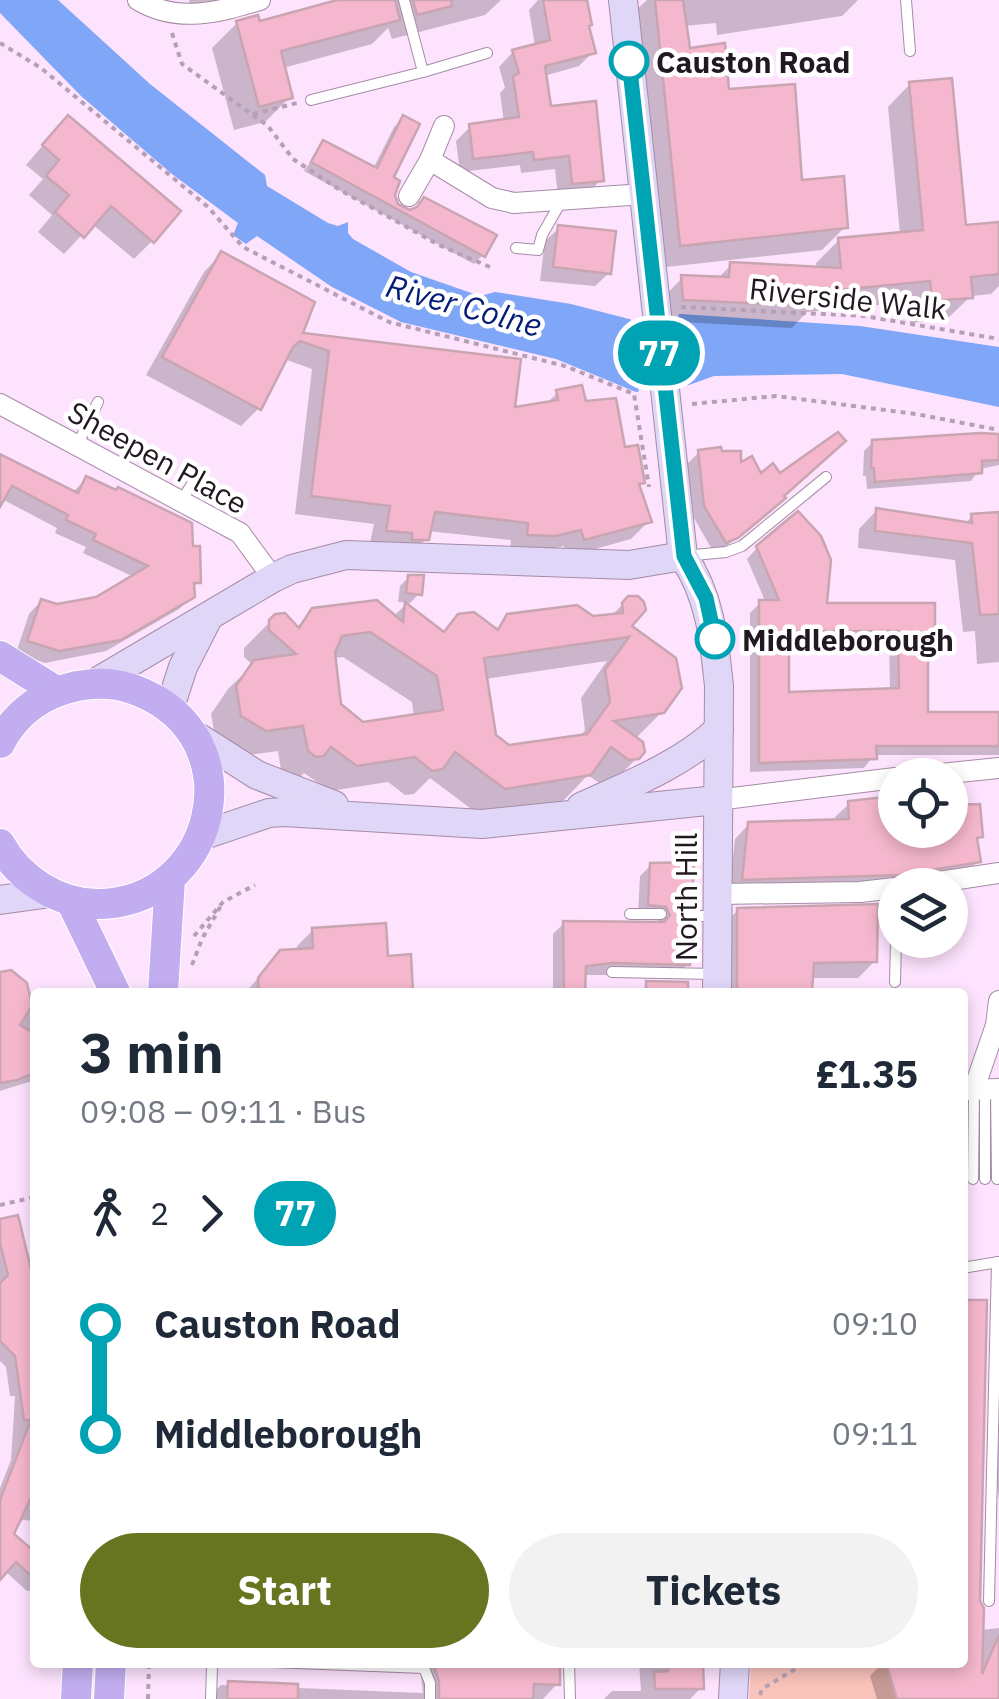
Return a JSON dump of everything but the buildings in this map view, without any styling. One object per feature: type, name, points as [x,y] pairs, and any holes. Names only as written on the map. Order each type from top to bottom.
[{"type":"main road","points":[[0,656],[56,691]]},
{"type":"main road","points":[[0,744],[18,718],[56,691],[96,682],[134,688],[170,707],[193,734],[210,786],[202,836],[184,865],[142,896],[121,902],[96,904],[61,897],[17,868],[0,844]]},
{"type":"main road","points":[[163,988],[170,879]]},
{"type":"main road","points":[[61,897],[113,988]]},
{"type":"main road","points":[[76,1699],[78,1668]]},
{"type":"main road","points":[[109,1699],[111,1668]]},
{"type":"street","points":[[138,0],[165,12],[190,15],[215,13],[260,0]]},
{"type":"street","points":[[623,0],[644,194],[666,310],[684,556],[706,598],[714,638],[718,800]]},
{"type":"street","points":[[408,196],[430,160],[444,126]]},
{"type":"street","points":[[430,160],[492,198],[514,202],[644,194]]},
{"type":"street","name":"Sheepen Place","points":[[0,404],[240,533],[273,578]]},
{"type":"street","points":[[96,682],[273,578],[346,554],[630,565],[684,556]]},
{"type":"street","points":[[170,707],[183,667],[209,616]]},
{"type":"street","points":[[562,816],[656,770],[719,729]]},
{"type":"street","points":[[193,734],[257,775],[374,819]]},
{"type":"street","points":[[968,771],[999,768]]},
{"type":"street","points":[[202,836],[268,814],[309,812],[482,824],[878,780]]},
{"type":"street","name":"North Hill","points":[[718,800],[710,909],[718,983]]},
{"type":"street","points":[[662,807],[694,820],[717,846]]},
{"type":"street","points":[[968,878],[999,874]]},
{"type":"street","points":[[710,909],[878,890]]},
{"type":"street","points":[[0,900],[61,897]]},
{"type":"street","points":[[983,1090],[999,1001]]},
{"type":"street","points":[[733,1699],[735,1668]]},
{"type":"lane","points":[[404,0],[423,72]]},
{"type":"lane","points":[[906,0],[910,51]]},
{"type":"lane","points":[[311,100],[487,52]]},
{"type":"lane","points":[[516,248],[538,250],[562,199]]},
{"type":"lane","points":[[78,446],[98,402]]},
{"type":"lane","points":[[181,501],[200,472]]},
{"type":"lane","points":[[684,556],[726,552],[742,546],[826,478]]},
{"type":"lane","points":[[630,914],[661,914]]},
{"type":"lane","points":[[895,982],[896,958]]},
{"type":"lane","points":[[612,972],[718,983]]},
{"type":"lane","points":[[983,1090],[983,1179]]},
{"type":"lane","points":[[983,1090],[983,1179]]},
{"type":"lane","points":[[968,1267],[998,1262],[989,1601]]},
{"type":"lane","points":[[211,1699],[212,1668]]},
{"type":"lane","points":[[424,1668],[430,1683],[430,1699]]},
{"type":"lane","points":[[569,1668],[570,1699]]},
{"type":"path","points":[[171,28],[182,64],[268,126],[292,158],[340,190],[439,245],[490,268]]},
{"type":"path","points":[[0,43],[40,68],[208,207],[243,247],[389,322],[565,366],[634,394],[648,486],[656,488]]},
{"type":"path","points":[[252,114],[311,100]]},
{"type":"path","name":"Riverside Walk","points":[[666,310],[692,306],[864,316],[999,338]]},
{"type":"path","points":[[675,398],[776,396],[916,414],[999,430]]},
{"type":"path","points":[[191,940],[223,902],[255,885]]},
{"type":"path","points":[[202,939],[223,902]]},
{"type":"path","points":[[0,1206],[30,1198]]},
{"type":"path","points":[[148,1699],[149,1668]]},
{"type":"path","points":[[758,1699],[762,1689],[797,1668]]},
{"type":"shaded area","points":[[751,1668],[888,1668],[897,1699],[749,1699]]},
{"type":"water","name":"River Colne","points":[[0,0],[58,0],[150,84],[265,175],[267,186],[328,223],[338,226],[348,222],[348,233],[353,239],[411,272],[480,296],[495,292],[571,304],[629,319],[681,314],[860,326],[999,347],[999,407],[842,374],[714,376],[689,385],[636,392],[556,359],[401,322],[332,287],[257,236],[246,244],[233,235],[238,223],[172,174],[81,96],[0,13]]},
{"type":"pier","points":[[678,310],[687,388],[639,394],[630,315]]},
{"type":"bus line","name":"77","points":[[629,61],[684,556],[706,598],[715,639]]},
{"type":"place","name":"Causton Road","points":[[629,61]]},
{"type":"place","name":"Middleborough","points":[[715,639]]}]
